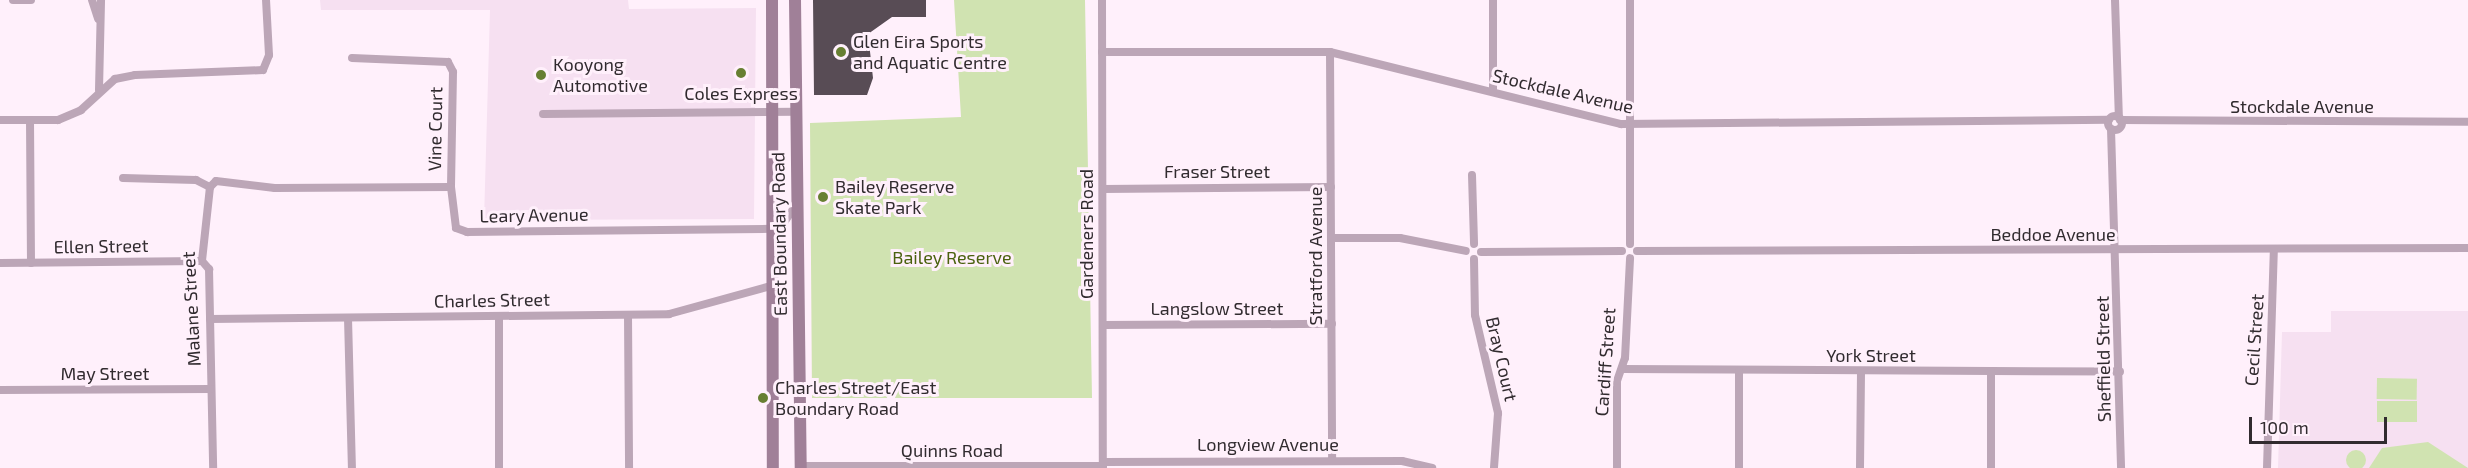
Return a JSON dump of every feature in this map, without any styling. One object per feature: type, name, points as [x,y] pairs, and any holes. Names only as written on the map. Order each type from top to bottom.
[{"type":"main road","name":"East Boundary Road","points":[[772,0],[770,229],[773,468]]},
{"type":"main road","name":"East Boundary Road","points":[[795,0],[801,467]]},
{"type":"street","points":[[13,0],[31,0]]},
{"type":"street","points":[[92,0],[100,25]]},
{"type":"street","points":[[99,90],[101,0]]},
{"type":"street","points":[[0,120],[58,120],[81,110],[99,90],[135,75],[263,70],[269,55],[266,0]]},
{"type":"street","name":"Gardeners Road","points":[[1102,0],[1103,465]]},
{"type":"street","points":[[1492,92],[1493,0]]},
{"type":"street","points":[[1623,251],[1630,258],[1637,251],[1630,244],[1630,0]]},
{"type":"street","points":[[2115,0],[2115,123]]},
{"type":"street","name":"Stockdale Avenue","points":[[1102,52],[1330,52],[1630,125],[2468,122]]},
{"type":"street","name":"Stratford Avenue","points":[[1330,52],[1332,460]]},
{"type":"street","name":"Vine Court","points":[[352,58],[448,62],[453,72],[451,187]]},
{"type":"street","points":[[543,114],[796,112]]},
{"type":"street","points":[[30,120],[31,263]]},
{"type":"street","name":"Sheffield Street","points":[[2115,123],[2121,468]]},
{"type":"street","points":[[1472,175],[1474,244],[1478,255]]},
{"type":"street","points":[[123,178],[196,180],[210,186],[216,180],[275,188],[451,187]]},
{"type":"street","name":"Malane Street","points":[[210,186],[202,261],[209,269],[213,468]]},
{"type":"street","name":"Leary Avenue","points":[[451,187],[453,221],[467,232],[770,229]]},
{"type":"street","name":"Fraser Street","points":[[1103,189],[1331,187]]},
{"type":"street","points":[[770,229],[781,227],[796,205]]},
{"type":"street","points":[[1331,238],[1400,238],[1478,255],[1623,251],[1630,244]]},
{"type":"street","points":[[1466,251],[1474,244]]},
{"type":"street","name":"Beddoe Avenue","points":[[1637,251],[2468,248]]},
{"type":"street","name":"Cecil Street","points":[[2267,468],[2274,249]]},
{"type":"street","name":"Bray Court","points":[[1478,255],[1475,315],[1498,413],[1494,468]]},
{"type":"street","name":"Cardiff Street","points":[[1617,468],[1630,258]]},
{"type":"street","name":"Ellen Street","points":[[0,263],[202,261]]},
{"type":"street","name":"Charles Street","points":[[210,319],[669,314],[771,286]]},
{"type":"street","points":[[628,315],[629,468]]},
{"type":"street","points":[[499,316],[499,468]]},
{"type":"street","points":[[348,318],[352,468]]},
{"type":"street","name":"Langslow Street","points":[[1103,325],[1332,324]]},
{"type":"street","name":"York Street","points":[[1622,369],[2120,372]]},
{"type":"street","points":[[1739,371],[1739,468]]},
{"type":"street","points":[[1991,371],[1991,468]]},
{"type":"street","points":[[1860,468],[1861,372]]},
{"type":"street","name":"May Street","points":[[0,390],[211,389]]},
{"type":"street","name":"Longview Avenue","points":[[1103,465],[1332,460],[1402,461],[1432,468]]},
{"type":"street","name":"Quinns Road","points":[[801,467],[1103,465]]},
{"type":"shaded area","points":[[320,0],[628,0],[629,9],[756,8],[754,219],[484,220],[490,10],[321,10]]},
{"type":"shaded area","points":[[2331,311],[2468,311],[2468,468],[2278,468],[2282,332],[2331,332]]},
{"type":"green space","name":"Bailey Reserve","points":[[954,0],[1085,0],[1092,398],[812,398],[810,123],[961,117]]},
{"type":"green space","points":[[2377,378],[2417,379],[2417,400],[2377,399]]},
{"type":"green space","points":[[2377,401],[2417,401],[2417,422],[2377,422]]},
{"type":"green space","points":[[2428,442],[2468,468],[2369,468],[2382,448]]},
{"type":"green space","points":[[2352,450],[2360,450],[2366,456],[2366,464],[2360,470],[2352,470],[2346,464],[2346,456]]},
{"type":"building","name":"Glen Eira Sports and Aquatic Centre","points":[[813,0],[926,0],[926,17],[892,17],[868,34],[873,78],[867,95],[814,95]]},
{"type":"place","name":"Glen Eira Sports and Aquatic Centre","points":[[841,52]]},
{"type":"place","name":"Coles Express","points":[[741,73]]},
{"type":"place","name":"Kooyong Automotive","points":[[541,75]]},
{"type":"place","name":"Bailey Reserve Skate Park","points":[[823,197]]},
{"type":"place","name":"Charles Street/East Boundary Road","points":[[763,398]]}]
